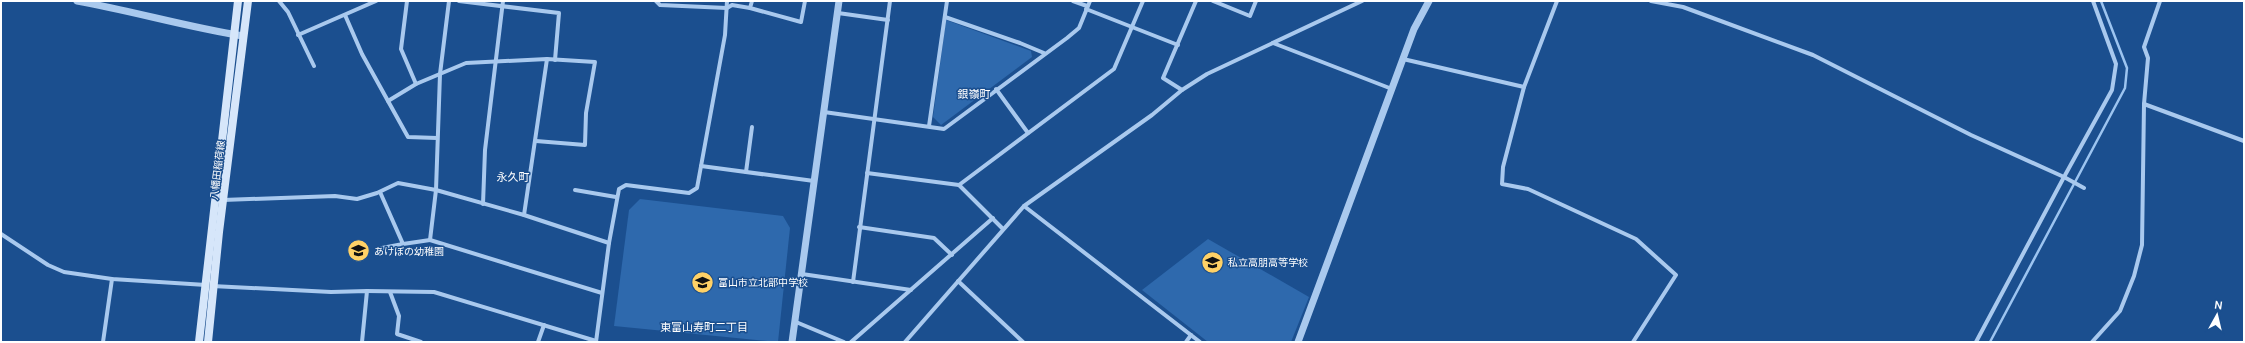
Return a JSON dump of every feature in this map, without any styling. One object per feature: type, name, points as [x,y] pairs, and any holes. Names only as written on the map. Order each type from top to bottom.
[{"type":"main road","name":"八幡田稲荷線","points":[[199,342],[238,1]]},
{"type":"main road","name":"八幡田稲荷線","points":[[208,342],[223,200],[248,1]]},
{"type":"street","points":[[77,1],[119,9],[172,23],[243,36]]},
{"type":"street","points":[[280,1],[288,12],[314,66]]},
{"type":"street","points":[[298,35],[376,1]]},
{"type":"street","points":[[407,1],[401,49],[416,84]]},
{"type":"street","points":[[430,240],[436,190],[440,74],[449,1]]},
{"type":"street","points":[[459,1],[559,12],[555,60]]},
{"type":"street","points":[[483,204],[485,150],[503,1]]},
{"type":"street","points":[[656,1],[660,5],[727,8],[732,5],[750,8],[801,22],[806,1]]},
{"type":"street","points":[[1,234],[53,267],[64,272],[112,279],[214,286],[331,292],[434,292],[596,341],[609,243],[616,197],[619,189],[626,184],[690,193],[697,188],[725,35],[727,1]]},
{"type":"street","points":[[750,8],[752,1]]},
{"type":"street","points":[[792,342],[796,322],[839,1]]},
{"type":"street","points":[[853,282],[890,1]]},
{"type":"street","points":[[929,126],[947,1]]},
{"type":"street","points":[[1073,1],[1178,45]]},
{"type":"street","points":[[824,112],[944,129],[1079,28],[1090,1]]},
{"type":"street","points":[[959,185],[1114,69],[1143,1]]},
{"type":"street","points":[[1182,90],[1163,78],[1196,1]]},
{"type":"street","points":[[1213,1],[1250,16],[1256,1]]},
{"type":"street","points":[[905,342],[1003,228],[1024,206],[1146,119],[1182,90],[1207,74],[1362,1]]},
{"type":"street","points":[[1298,342],[1414,29],[1429,1]]},
{"type":"street","points":[[1557,1],[1524,87],[1503,167],[1502,184],[1528,190],[1636,239],[1676,274],[1633,342]]},
{"type":"street","points":[[1651,1],[1683,7],[1813,55],[1975,137],[2064,177],[2084,188]]},
{"type":"street","points":[[1976,342],[2112,90],[2116,64],[2093,1]]},
{"type":"street","points":[[2092,342],[2120,311],[2134,276],[2142,245],[2144,104],[2148,58],[2144,47],[2160,1]]},
{"type":"street","points":[[838,13],[888,20]]},
{"type":"street","points":[[345,15],[362,54],[408,137],[437,138]]},
{"type":"street","points":[[945,17],[1044,53]]},
{"type":"street","points":[[1274,43],[1392,89]]},
{"type":"street","points":[[388,101],[416,84],[466,63],[547,59],[595,62],[586,113],[585,145],[536,141]]},
{"type":"street","points":[[524,215],[547,59]]},
{"type":"street","points":[[1403,59],[1524,87]]},
{"type":"street","points":[[996,89],[1028,133]]},
{"type":"street","points":[[2144,104],[2244,141]]},
{"type":"street","points":[[746,172],[752,127]]},
{"type":"street","points":[[701,166],[814,181]]},
{"type":"street","points":[[867,173],[959,185],[1003,228]]},
{"type":"street","points":[[223,200],[335,196],[356,199],[380,192],[398,183],[436,190],[524,215],[609,243]]},
{"type":"street","points":[[575,190],[616,197]]},
{"type":"street","points":[[380,192],[403,244]]},
{"type":"street","points":[[1024,206],[1200,342]]},
{"type":"street","points":[[851,342],[993,218]]},
{"type":"street","points":[[860,227],[934,238],[952,254]]},
{"type":"street","points":[[382,248],[430,240],[602,293]]},
{"type":"street","points":[[802,274],[911,290]]},
{"type":"street","points":[[103,342],[112,279]]},
{"type":"street","points":[[958,281],[1023,342]]},
{"type":"street","points":[[362,342],[367,291]]},
{"type":"street","points":[[390,292],[400,316],[397,334],[421,342]]},
{"type":"street","points":[[796,322],[844,342]]},
{"type":"street","points":[[538,342],[544,325]]},
{"type":"street","points":[[1186,342],[1191,334]]},
{"type":"shaded area","points":[[946,20],[1031,51],[1032,57],[941,125],[933,117]]},
{"type":"shaded area","name":"富山市立北部中学校","points":[[640,199],[783,216],[790,228],[778,342],[614,326],[629,210]]},
{"type":"shaded area","points":[[1208,239],[1309,297],[1291,342],[1208,342],[1142,290]]},
{"type":"waterway","points":[[1990,342],[2125,88],[2127,68],[2101,1]]},
{"type":"place","name":"あけぼの幼稚園","points":[[359,251]]},
{"type":"place","name":"私立高朋高等学校","points":[[1213,262]]},
{"type":"place","name":"富山市立北部中学校","points":[[702,282]]},
{"type":"district","name":"銀嶺町","points":[[974,94]]},
{"type":"district","name":"永久町","points":[[513,177]]},
{"type":"district","name":"東富山寿町二丁目","points":[[704,327]]}]
